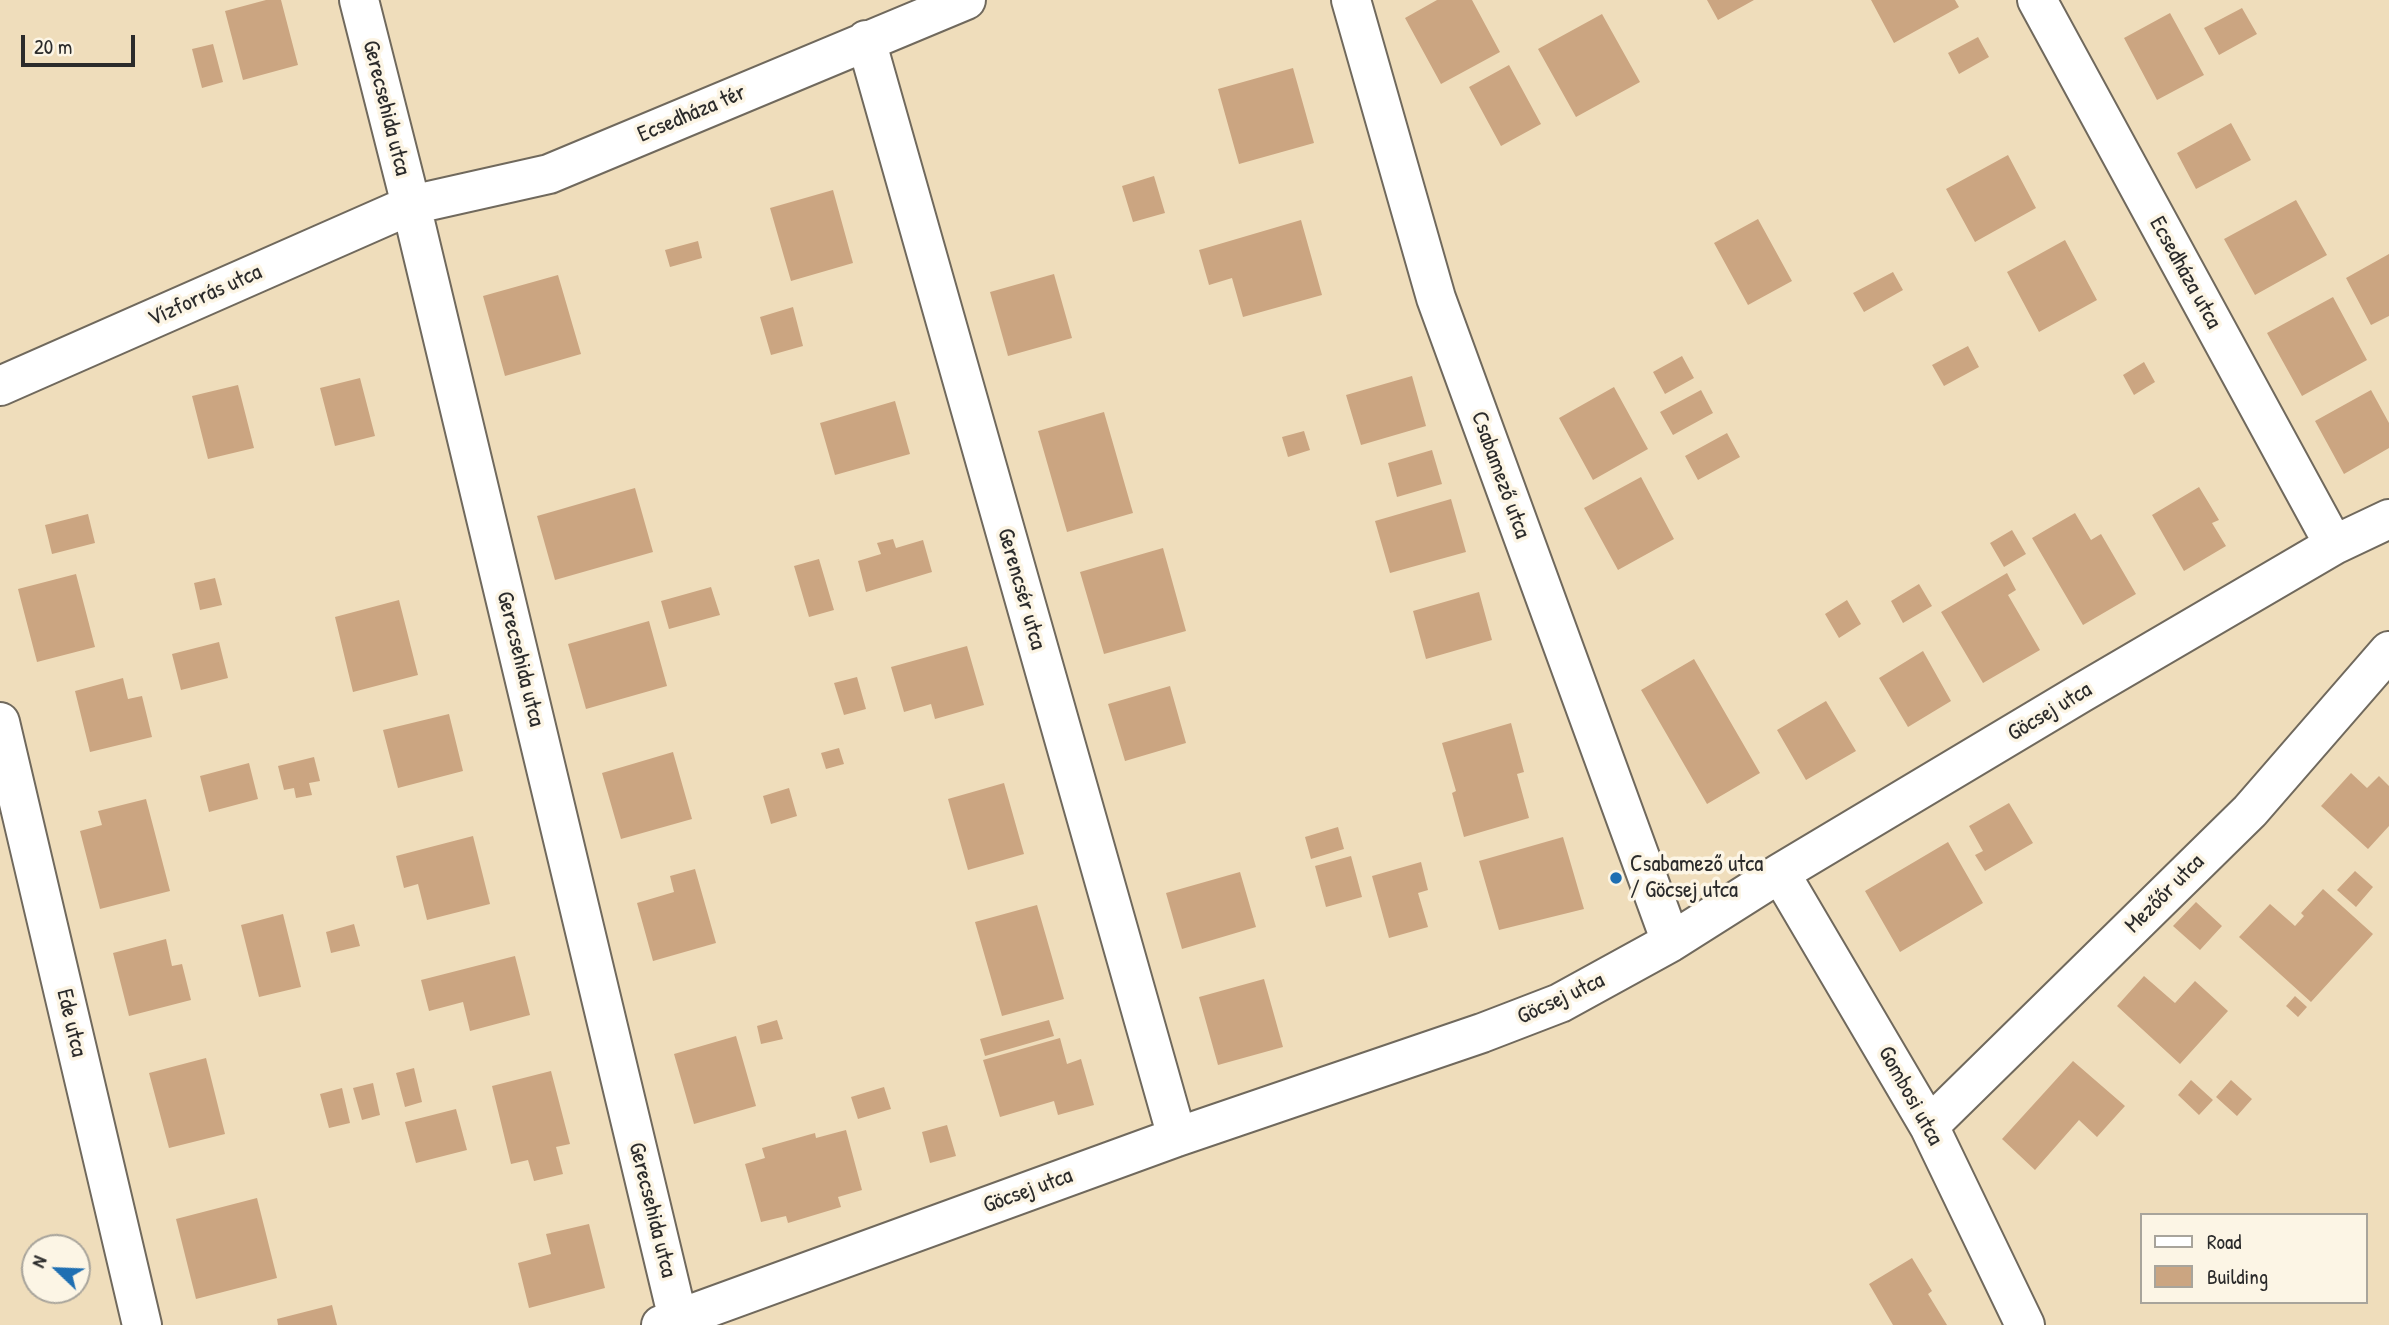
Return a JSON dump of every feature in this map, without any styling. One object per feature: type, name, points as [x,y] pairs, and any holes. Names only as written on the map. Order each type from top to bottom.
[{"type":"street","name":"Gerecsehida utca","points":[[359,0],[411,205],[670,1322]]},
{"type":"street","name":"Ecsedháza tér","points":[[411,205],[549,174],[966,0]]},
{"type":"street","name":"Csabamező utca","points":[[1351,0],[1436,298],[1671,942]]},
{"type":"street","name":"Ecsedháza utca","points":[[2037,0],[2334,545]]},
{"type":"street","name":"Gerencsér utca","points":[[866,40],[1177,1137]]},
{"type":"street","name":"Vízforrás utca","points":[[0,386],[411,205]]},
{"type":"street","name":"Göcsej utca","points":[[670,1322],[1177,1137],[1482,1033],[1560,1003],[1671,942],[1780,873],[2334,545],[2389,519]]},
{"type":"street","name":"Mezőőr utca","points":[[1929,1126],[2250,811],[2389,651]]},
{"type":"street","name":"Ede utca","points":[[0,722],[142,1325]]},
{"type":"street","name":"Gombosi utca","points":[[1780,873],[1929,1126],[2025,1325]]},
{"type":"building","points":[[266,0],[281,0],[298,65],[243,80],[225,11]]},
{"type":"building","points":[[1437,0],[1472,0],[1500,52],[1441,84],[1405,18]]},
{"type":"building","points":[[1707,0],[1754,0],[1718,20]]},
{"type":"building","points":[[1871,0],[1955,0],[1959,7],[1894,43]]},
{"type":"building","points":[[2242,8],[2257,34],[2219,55],[2204,28]]},
{"type":"building","points":[[2170,13],[2204,75],[2157,100],[2124,38]]},
{"type":"building","points":[[1602,14],[1640,82],[1576,117],[1538,49]]},
{"type":"building","points":[[1978,37],[1989,57],[1959,74],[1948,53]]},
{"type":"building","points":[[213,44],[223,82],[202,88],[192,49]]},
{"type":"building","points":[[1509,65],[1541,124],[1501,146],[1469,87]]},
{"type":"building","points":[[1293,68],[1314,143],[1239,164],[1218,89]]},
{"type":"building","points":[[2231,123],[2251,160],[2196,189],[2177,153]]},
{"type":"building","points":[[2008,155],[2036,208],[1975,242],[1946,189]]},
{"type":"building","points":[[1154,176],[1165,213],[1133,222],[1122,186]]},
{"type":"building","points":[[833,190],[853,263],[791,281],[770,208]]},
{"type":"building","points":[[2296,200],[2327,255],[2255,295],[2224,239]]},
{"type":"building","points":[[1758,219],[1792,281],[1748,305],[1714,243]]},
{"type":"building","points":[[1301,220],[1322,295],[1243,317],[1232,278],[1209,285],[1199,250]]},
{"type":"building","points":[[2065,240],[2097,300],[2039,332],[2007,272]]},
{"type":"building","points":[[698,241],[702,258],[670,267],[665,250]]},
{"type":"building","points":[[2389,254],[2389,316],[2371,325],[2346,278]]},
{"type":"building","points":[[1893,272],[1903,290],[1864,312],[1853,293]]},
{"type":"building","points":[[1054,274],[1072,338],[1008,356],[990,292]]},
{"type":"building","points":[[558,275],[581,354],[505,376],[483,296]]},
{"type":"building","points":[[2333,297],[2367,360],[2302,396],[2267,333]]},
{"type":"building","points":[[793,307],[803,346],[771,355],[760,317]]},
{"type":"building","points":[[1968,346],[1979,367],[1944,386],[1932,365]]},
{"type":"building","points":[[1682,356],[1694,378],[1665,394],[1653,372]]},
{"type":"building","points":[[2144,362],[2155,382],[2134,395],[2123,375]]},
{"type":"building","points":[[1412,376],[1426,426],[1361,445],[1346,395]]},
{"type":"building","points":[[360,378],[375,436],[335,446],[320,388]]},
{"type":"building","points":[[238,385],[254,448],[208,459],[192,396]]},
{"type":"building","points":[[1614,387],[1648,449],[1593,480],[1559,418]]},
{"type":"building","points":[[1701,390],[1713,413],[1673,435],[1660,412]]},
{"type":"building","points":[[2371,390],[2389,423],[2389,448],[2344,474],[2315,421]]},
{"type":"building","points":[[895,401],[910,454],[835,475],[820,423]]},
{"type":"building","points":[[1104,412],[1133,513],[1067,532],[1038,431]]},
{"type":"building","points":[[1304,431],[1310,450],[1288,457],[1282,437]]},
{"type":"building","points":[[1727,433],[1740,457],[1698,480],[1685,456]]},
{"type":"building","points":[[1432,450],[1442,484],[1397,497],[1388,463]]},
{"type":"building","points":[[1641,477],[1674,539],[1618,570],[1584,508]]},
{"type":"building","points":[[2199,487],[2219,520],[2212,523],[2226,546],[2184,571],[2152,515]]},
{"type":"building","points":[[635,488],[653,552],[555,580],[537,516]]},
{"type":"building","points":[[1451,499],[1466,552],[1390,573],[1375,521]]},
{"type":"building","points":[[2075,513],[2091,540],[2101,534],[2136,594],[2083,625],[2032,538]]},
{"type":"building","points":[[88,514],[95,543],[52,554],[45,525]]},
{"type":"building","points":[[2012,530],[2026,554],[2004,567],[1990,543]]},
{"type":"building","points":[[893,539],[896,548],[923,540],[932,572],[866,592],[858,561],[881,554],[877,543]]},
{"type":"building","points":[[1163,548],[1186,631],[1104,654],[1080,572]]},
{"type":"building","points":[[819,559],[834,610],[809,617],[794,566]]},
{"type":"building","points":[[2007,573],[2016,590],[2008,595],[2040,650],[1983,683],[1941,612]]},
{"type":"building","points":[[76,574],[95,647],[37,662],[18,589]]},
{"type":"building","points":[[215,578],[222,605],[200,610],[194,583]]},
{"type":"building","points":[[1919,584],[1932,606],[1903,623],[1891,601]]},
{"type":"building","points":[[711,587],[720,615],[669,629],[661,601]]},
{"type":"building","points":[[1479,592],[1492,640],[1426,659],[1413,611]]},
{"type":"building","points":[[399,600],[418,675],[353,692],[335,617]]},
{"type":"building","points":[[1847,600],[1861,624],[1839,638],[1825,614]]},
{"type":"building","points":[[649,621],[667,686],[586,709],[568,644]]},
{"type":"building","points":[[219,642],[228,678],[181,690],[172,654]]},
{"type":"building","points":[[967,646],[984,705],[935,719],[931,704],[904,712],[891,667]]},
{"type":"building","points":[[1923,651],[1951,701],[1908,727],[1879,678]]},
{"type":"building","points":[[1694,659],[1760,773],[1707,804],[1641,690]]},
{"type":"building","points":[[857,677],[866,709],[844,715],[834,683]]},
{"type":"building","points":[[123,678],[128,699],[142,696],[152,737],[90,752],[75,691]]},
{"type":"building","points":[[1170,686],[1186,743],[1125,761],[1108,704]]},
{"type":"building","points":[[1826,701],[1856,751],[1806,780],[1777,730]]},
{"type":"building","points":[[449,714],[463,771],[398,788],[383,730]]},
{"type":"building","points":[[1511,723],[1524,772],[1517,774],[1529,818],[1464,837],[1452,793],[1456,791],[1442,743]]},
{"type":"building","points":[[839,748],[844,764],[826,769],[821,753]]},
{"type":"building","points":[[673,752],[692,819],[621,839],[602,773]]},
{"type":"building","points":[[314,757],[320,781],[309,783],[312,795],[296,798],[294,788],[284,790],[278,766]]},
{"type":"building","points":[[249,763],[258,799],[209,812],[200,776]]},
{"type":"building","points":[[2351,773],[2367,788],[2379,776],[2389,786],[2389,826],[2368,849],[2321,806]]},
{"type":"building","points":[[1004,783],[1024,854],[968,870],[948,799]]},
{"type":"building","points":[[789,788],[797,816],[771,824],[763,796]]},
{"type":"building","points":[[146,799],[170,891],[100,909],[80,831],[102,825],[98,811]]},
{"type":"building","points":[[2009,803],[2033,843],[1985,871],[1975,855],[1983,851],[1969,826]]},
{"type":"building","points":[[1338,827],[1344,849],[1311,859],[1305,837]]},
{"type":"building","points":[[473,836],[490,904],[427,920],[418,884],[404,888],[396,856]]},
{"type":"building","points":[[1563,837],[1584,909],[1499,930],[1479,861]]},
{"type":"building","points":[[1948,842],[1983,903],[1900,952],[1865,891]]},
{"type":"building","points":[[1351,856],[1362,897],[1326,907],[1315,866]]},
{"type":"building","points":[[1421,862],[1428,890],[1418,893],[1428,927],[1389,938],[1372,876]]},
{"type":"building","points":[[695,869],[716,943],[653,961],[637,903],[674,892],[670,876]]},
{"type":"building","points":[[2355,871],[2373,887],[2356,907],[2337,890]]},
{"type":"building","points":[[1240,872],[1256,927],[1182,949],[1166,893]]},
{"type":"building","points":[[2323,889],[2373,934],[2311,1002],[2239,937],[2270,904],[2295,926],[2304,916],[2301,913]]},
{"type":"building","points":[[2196,902],[2222,926],[2200,950],[2173,926]]},
{"type":"building","points":[[1037,905],[1064,999],[1002,1016],[975,922]]},
{"type":"building","points":[[283,914],[301,987],[259,997],[241,925]]},
{"type":"building","points":[[354,924],[360,946],[331,953],[326,932]]},
{"type":"building","points":[[166,939],[172,966],[182,964],[191,1000],[129,1016],[113,953]]},
{"type":"building","points":[[515,956],[530,1015],[470,1031],[463,1002],[429,1011],[421,980]]},
{"type":"building","points":[[2144,976],[2175,1003],[2195,981],[2228,1011],[2180,1064],[2117,1006]]},
{"type":"building","points":[[1264,979],[1283,1047],[1218,1065],[1199,997]]},
{"type":"building","points":[[2295,996],[2307,1007],[2298,1017],[2286,1006]]},
{"type":"building","points":[[777,1020],[783,1039],[761,1044],[757,1026]]},
{"type":"building","points":[[1049,1020],[1054,1036],[985,1056],[980,1039]]},
{"type":"building","points":[[736,1036],[756,1106],[694,1124],[674,1054]]},
{"type":"building","points":[[1060,1038],[1067,1064],[1081,1059],[1094,1105],[1058,1115],[1054,1101],[1000,1117],[983,1060]]},
{"type":"building","points":[[206,1058],[225,1134],[169,1148],[149,1073]]},
{"type":"building","points":[[2073,1061],[2125,1106],[2097,1137],[2079,1120],[2035,1170],[2002,1139]]},
{"type":"building","points":[[414,1068],[422,1102],[405,1107],[396,1073]]},
{"type":"building","points":[[551,1071],[570,1144],[556,1147],[563,1174],[534,1181],[528,1160],[511,1164],[492,1086]]},
{"type":"building","points":[[2191,1080],[2213,1100],[2199,1115],[2178,1095]]},
{"type":"building","points":[[2231,1080],[2252,1099],[2237,1116],[2216,1097]]},
{"type":"building","points":[[373,1083],[380,1115],[362,1120],[353,1088]]},
{"type":"building","points":[[884,1087],[891,1109],[858,1119],[851,1097]]},
{"type":"building","points":[[342,1088],[350,1123],[329,1128],[320,1094]]},
{"type":"building","points":[[456,1109],[467,1150],[416,1163],[405,1122]]},
{"type":"building","points":[[947,1125],[956,1156],[930,1163],[922,1132]]},
{"type":"building","points":[[846,1130],[862,1190],[838,1197],[841,1207],[788,1223],[786,1216],[761,1222],[745,1164],[765,1158],[762,1148],[815,1133],[816,1138]]},
{"type":"building","points":[[257,1198],[277,1278],[196,1299],[176,1219]]},
{"type":"building","points":[[589,1224],[605,1288],[529,1308],[518,1263],[551,1254],[546,1234]]},
{"type":"building","points":[[1912,1258],[1932,1291],[1928,1294],[1947,1325],[1893,1325],[1869,1284]]},
{"type":"building","points":[[332,1305],[337,1325],[278,1325],[277,1319]]},
{"type":"place","name":"Csabamező utca / Göcsej utca","points":[[1616,878]]}]
